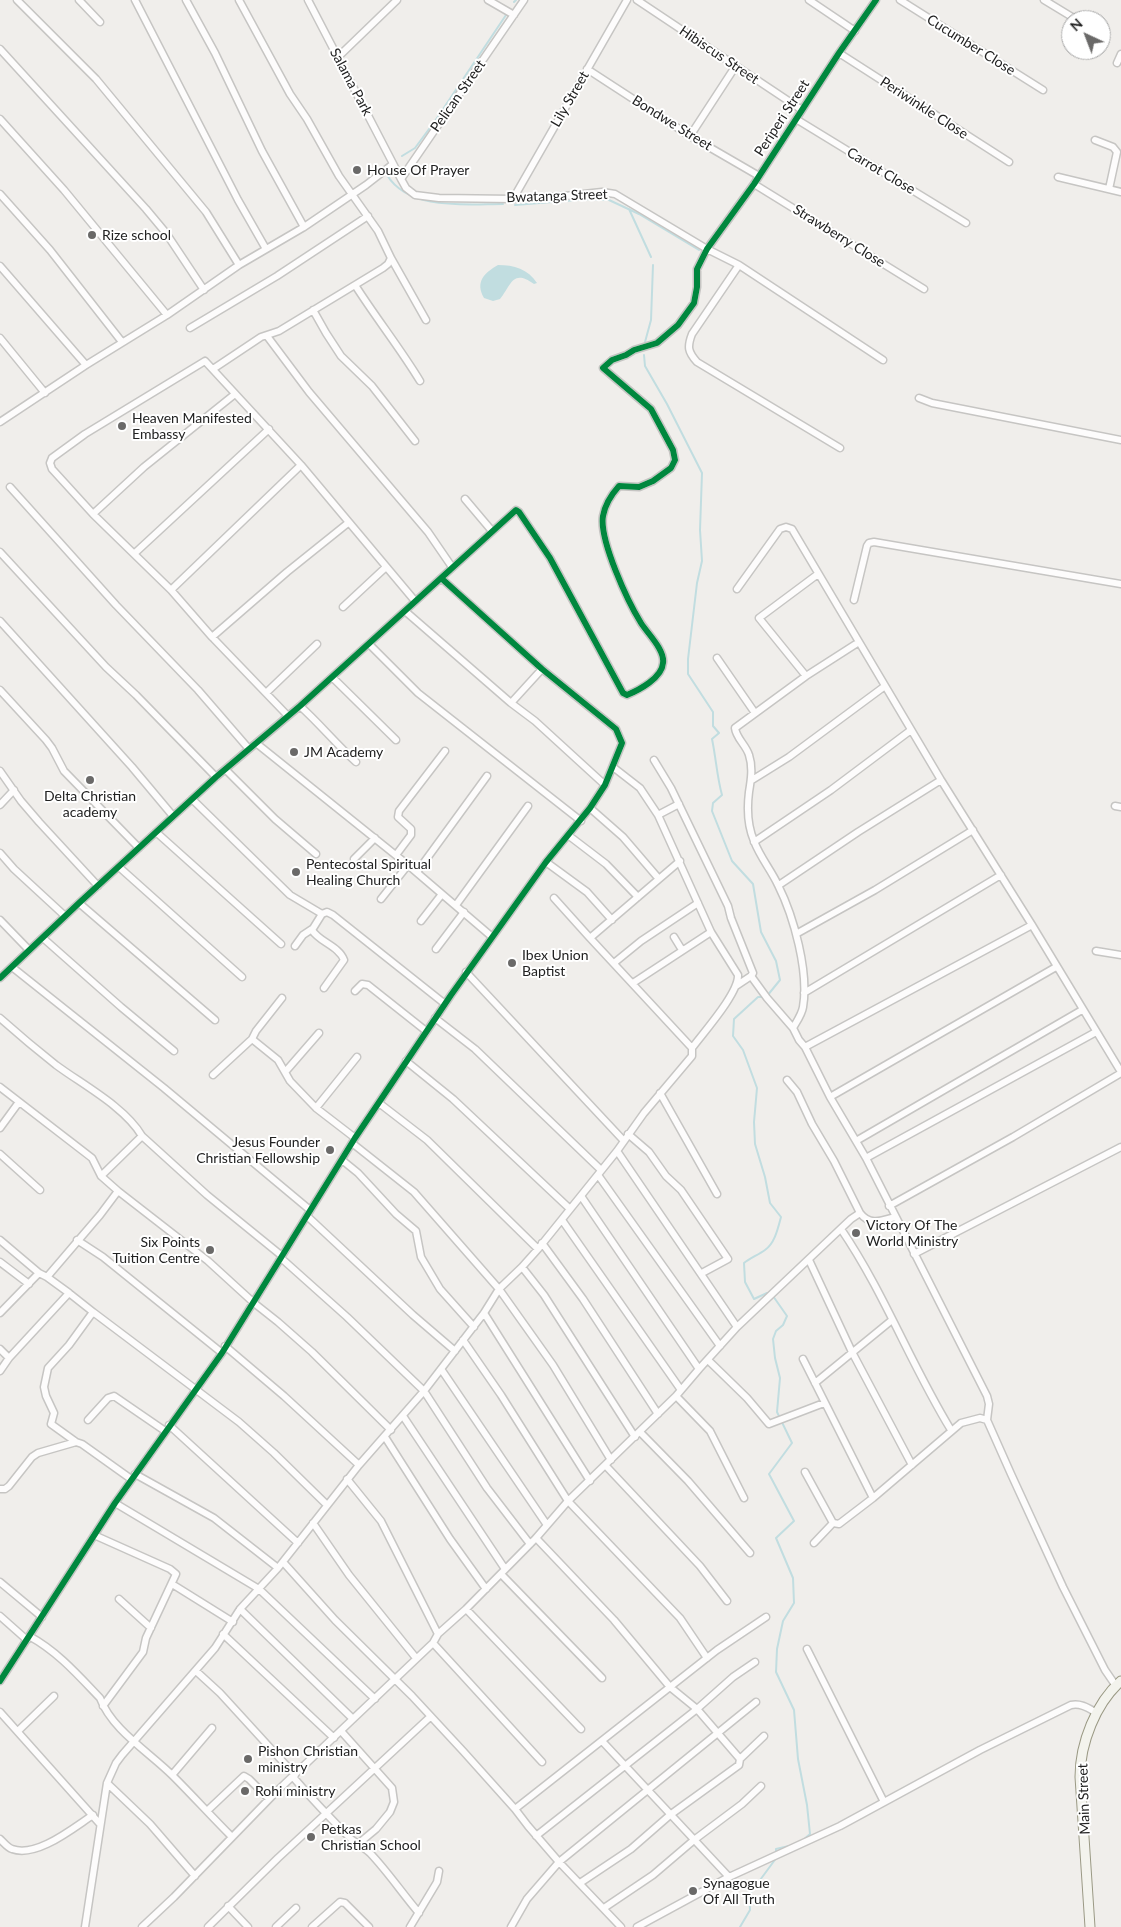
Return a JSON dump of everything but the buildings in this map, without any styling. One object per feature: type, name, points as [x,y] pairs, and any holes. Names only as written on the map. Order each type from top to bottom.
[{"type":"main road","name":"Main Street","points":[[1090,1927],[1080,1771],[1089,1731],[1097,1712],[1118,1683]]},
{"type":"street","points":[[16,0],[96,79],[206,212],[239,265]]},
{"type":"street","points":[[80,0],[100,22]]},
{"type":"street","points":[[135,0],[238,200],[266,249]]},
{"type":"street","points":[[186,0],[216,54],[262,152],[304,226]]},
{"type":"street","points":[[240,0],[290,94],[307,119],[339,176],[378,231],[426,320]]},
{"type":"street","name":"Salama Park","points":[[308,0],[393,164]]},
{"type":"street","points":[[337,58],[397,0]]},
{"type":"street","points":[[488,0],[514,15]]},
{"type":"street","name":"Pelican Street","points":[[401,178],[524,0]]},
{"type":"street","name":"Lily Street","points":[[513,199],[627,0]]},
{"type":"street","name":"Hibiscus Street","points":[[636,0],[802,110]]},
{"type":"street","points":[[808,0],[854,31]]},
{"type":"street","name":"Periperi Street","points":[[492,531],[516,510],[519,512],[550,558],[623,693],[627,695],[656,677],[663,664],[662,654],[641,622],[625,592],[606,544],[603,516],[609,497],[619,486],[639,487],[653,481],[672,468],[675,460],[673,450],[651,409],[603,368],[612,360],[634,350],[657,343],[678,325],[694,302],[697,287],[697,269],[708,249],[754,184],[839,53],[876,0]]},
{"type":"street","name":"Cucumber Close","points":[[900,0],[1043,90]]},
{"type":"street","points":[[1044,0],[1061,10]]},
{"type":"street","points":[[0,49],[146,209],[166,233],[204,290]]},
{"type":"street","name":"Periwinkle Close","points":[[839,53],[1009,162]]},
{"type":"street","points":[[1117,64],[1121,54]]},
{"type":"street","points":[[690,136],[735,67]]},
{"type":"street","name":"Bondwe Street","points":[[587,69],[690,136],[759,176]]},
{"type":"street","points":[[0,119],[64,190],[166,315]]},
{"type":"street","name":"Carrot Close","points":[[796,119],[966,223]]},
{"type":"street","points":[[1095,140],[1113,147],[1117,152],[1108,189]]},
{"type":"street","points":[[0,413],[2,421],[204,290],[239,265],[304,226],[393,164],[401,178]]},
{"type":"street","points":[[1058,177],[1121,192]]},
{"type":"street","name":"Bwatanga Street","points":[[401,178],[406,188],[415,195],[439,198],[513,199],[602,192],[615,194],[708,249],[739,265],[883,360]]},
{"type":"street","name":"Strawberry Close","points":[[754,184],[924,289]]},
{"type":"street","points":[[0,194],[50,250],[122,342]]},
{"type":"street","points":[[190,328],[277,276],[368,216]]},
{"type":"street","points":[[213,369],[256,340],[279,331],[383,268],[391,258]]},
{"type":"street","points":[[739,265],[692,334],[688,345],[690,354],[697,362],[840,448]]},
{"type":"street","points":[[0,266],[86,365]]},
{"type":"street","points":[[355,285],[379,323],[403,353],[420,381]]},
{"type":"street","points":[[313,310],[341,356],[372,386],[415,441]]},
{"type":"street","points":[[267,336],[309,392],[428,532],[452,567]]},
{"type":"street","points":[[0,338],[45,393]]},
{"type":"street","points":[[288,716],[212,637],[171,590],[92,514],[52,469],[50,463],[52,458],[85,434],[200,362],[205,361],[301,465],[415,601]]},
{"type":"street","points":[[92,514],[144,468],[235,394]]},
{"type":"street","points":[[919,398],[932,403],[1121,440]]},
{"type":"street","points":[[134,554],[269,429]]},
{"type":"street","points":[[171,590],[301,465]]},
{"type":"street","points":[[10,488],[116,605],[198,690],[249,749]]},
{"type":"street","points":[[0,978],[173,816],[300,706],[492,531],[465,499]]},
{"type":"street","points":[[212,637],[348,523]]},
{"type":"street","points":[[737,589],[780,529],[786,527],[792,529],[941,780],[1032,925],[1121,1073],[1013,1137],[889,1206]]},
{"type":"street","points":[[854,600],[867,546],[870,542],[1121,584]]},
{"type":"street","points":[[0,552],[106,667],[216,777]]},
{"type":"street","points":[[343,607],[386,567]]},
{"type":"street","points":[[806,676],[759,618],[818,574]]},
{"type":"street","points":[[0,1681],[133,1476],[222,1353],[353,1140],[444,1004],[546,862],[581,821],[605,785],[613,768],[622,743],[616,729],[542,669],[441,578]]},
{"type":"street","points":[[405,611],[511,703],[535,721],[605,785]]},
{"type":"street","points":[[0,621],[132,767],[173,816]]},
{"type":"street","points":[[794,1028],[802,1009],[804,994],[796,934],[779,885],[754,842],[748,817],[749,793],[752,780],[749,754],[736,733],[736,728],[755,712],[806,676],[859,642]]},
{"type":"street","points":[[266,693],[317,644]]},
{"type":"street","points":[[369,644],[418,692],[581,821]]},
{"type":"street","points":[[717,658],[755,712]]},
{"type":"street","points":[[511,703],[542,669]]},
{"type":"street","points":[[332,676],[396,740]]},
{"type":"street","points":[[752,780],[789,757],[885,686]]},
{"type":"street","points":[[0,690],[46,740],[64,771],[139,848]]},
{"type":"street","points":[[300,706],[356,762]]},
{"type":"street","points":[[754,842],[830,790],[911,730]]},
{"type":"street","points":[[256,743],[417,872],[491,936]]},
{"type":"street","points":[[396,855],[411,835],[411,829],[398,817],[399,811],[445,751]]},
{"type":"street","points":[[654,760],[672,788],[728,906],[753,973],[736,986]]},
{"type":"street","points":[[85,1927],[107,1783],[116,1763],[215,1648],[240,1609],[283,1562],[347,1479],[424,1392],[484,1314],[499,1289],[522,1267],[562,1220],[660,1093],[692,1056],[692,1048],[724,1006],[736,986],[738,976],[710,932],[658,815],[640,788],[613,768]]},
{"type":"street","points":[[226,770],[275,819],[316,854]]},
{"type":"street","points":[[0,771],[38,822],[98,886]]},
{"type":"street","points":[[417,872],[486,776]]},
{"type":"street","points":[[779,885],[858,832],[941,780]]},
{"type":"street","points":[[0,805],[14,790]]},
{"type":"street","points":[[192,799],[290,895],[322,914]]},
{"type":"street","points":[[658,815],[679,804]]},
{"type":"street","points":[[456,905],[528,806]]},
{"type":"street","points":[[590,808],[623,837],[659,879]]},
{"type":"street","points":[[796,934],[875,890],[973,830]]},
{"type":"street","points":[[156,832],[282,944]]},
{"type":"street","points":[[568,835],[606,864],[638,897]]},
{"type":"street","points":[[354,859],[375,838]]},
{"type":"street","points":[[0,853],[14,869],[65,916]]},
{"type":"street","points":[[590,938],[680,861]]},
{"type":"street","points":[[546,862],[587,892],[612,920]]},
{"type":"street","points":[[381,899],[408,865]]},
{"type":"street","points":[[119,867],[242,976]]},
{"type":"street","points":[[804,994],[1001,875]]},
{"type":"street","points":[[421,921],[442,894]]},
{"type":"street","points":[[554,898],[692,1048]]},
{"type":"street","points":[[79,903],[215,1020]]},
{"type":"street","points":[[614,963],[641,941],[698,903]]},
{"type":"street","points":[[295,946],[303,935],[312,929],[322,914],[327,912],[444,1004]]},
{"type":"street","points":[[436,949],[464,912]]},
{"type":"street","points":[[0,920],[29,950]]},
{"type":"street","points":[[805,1047],[1032,925]]},
{"type":"street","points":[[312,929],[316,935],[343,957],[343,963],[324,988]]},
{"type":"street","points":[[633,983],[710,932]]},
{"type":"street","points":[[674,937],[682,950]]},
{"type":"street","points":[[43,938],[109,997],[174,1051]]},
{"type":"street","points":[[1096,951],[1121,955]]},
{"type":"street","points":[[12,967],[164,1088],[308,1213],[414,1316],[455,1351]]},
{"type":"street","points":[[830,1096],[1056,967]]},
{"type":"street","points":[[466,972],[626,1138],[649,1152],[666,1176],[680,1190],[728,1259],[702,1273]]},
{"type":"street","points":[[751,976],[767,998],[794,1028],[866,1158],[987,1396],[989,1404],[987,1420],[1063,1587],[1105,1670],[1118,1683]]},
{"type":"street","points":[[355,991],[362,984],[368,986],[426,1031]]},
{"type":"street","points":[[213,1075],[252,1038],[282,998]]},
{"type":"street","points":[[856,1141],[1082,1010]]},
{"type":"street","points":[[0,1018],[44,1056],[120,1112],[137,1128],[142,1136],[207,1195],[282,1257],[424,1392],[487,1488],[530,1544]]},
{"type":"street","points":[[435,1018],[495,1068],[600,1172],[720,1346]]},
{"type":"street","points":[[866,1158],[1096,1032]]},
{"type":"street","points":[[286,1071],[319,1034]]},
{"type":"street","points":[[252,1038],[278,1060],[290,1081],[316,1108],[414,1192],[499,1289],[553,1365],[608,1463],[700,1566],[727,1601]]},
{"type":"street","points":[[316,1108],[357,1057]]},
{"type":"street","points":[[406,1061],[453,1099],[570,1209]]},
{"type":"street","points":[[787,1080],[797,1092],[860,1213],[864,1218],[874,1222],[895,1217]]},
{"type":"street","points":[[0,1087],[92,1158],[101,1176],[215,1267],[278,1322],[312,1352],[391,1430]]},
{"type":"street","points":[[660,1093],[717,1194]]},
{"type":"street","points":[[0,1128],[19,1102]]},
{"type":"street","points":[[378,1103],[427,1140],[540,1246],[583,1299],[658,1414]]},
{"type":"street","points":[[101,1176],[142,1136]]},
{"type":"street","points":[[914,1254],[1121,1147]]},
{"type":"street","points":[[617,1150],[737,1327]]},
{"type":"street","points":[[0,1154],[40,1190]]},
{"type":"street","points":[[342,1160],[358,1173],[396,1214],[416,1231],[421,1257],[444,1293],[474,1327]]},
{"type":"street","points":[[47,1277],[118,1191]]},
{"type":"street","points":[[581,1196],[699,1368]]},
{"type":"street","points":[[142,1927],[353,1718],[432,1644],[438,1634],[466,1609],[536,1538],[568,1502],[676,1396],[737,1327],[860,1213]]},
{"type":"street","points":[[562,1220],[681,1390]]},
{"type":"street","points":[[841,1229],[862,1261],[935,1403],[951,1430]]},
{"type":"street","points":[[0,1240],[39,1273],[69,1293],[169,1368],[194,1390],[256,1436],[327,1505]]},
{"type":"street","points":[[77,1240],[103,1257],[222,1353]]},
{"type":"street","points":[[809,1260],[852,1352],[912,1465]]},
{"type":"street","points":[[0,1262],[28,1284]]},
{"type":"street","points":[[522,1267],[544,1295],[637,1435],[688,1481],[750,1553]]},
{"type":"street","points":[[0,1313],[39,1273]]},
{"type":"street","points":[[0,1371],[9,1358],[69,1293]]},
{"type":"street","points":[[93,1312],[70,1345],[48,1368],[44,1387],[54,1413],[51,1424],[76,1442],[133,1476],[214,1518],[278,1568]]},
{"type":"street","points":[[484,1314],[590,1481]]},
{"type":"street","points":[[815,1383],[892,1320]]},
{"type":"street","points":[[463,1340],[501,1395],[568,1502],[680,1618],[707,1658]]},
{"type":"street","points":[[225,1346],[284,1396],[359,1465]]},
{"type":"street","points":[[0,1349],[9,1358]]},
{"type":"street","points":[[803,1359],[873,1498]]},
{"type":"street","points":[[708,1360],[747,1398],[769,1424],[824,1403]]},
{"type":"street","points":[[441,1369],[547,1525]]},
{"type":"street","points":[[88,1420],[108,1398],[114,1396],[167,1428],[298,1543]]},
{"type":"street","points":[[676,1396],[710,1432],[744,1498]]},
{"type":"street","points":[[403,1416],[503,1571],[602,1678]]},
{"type":"street","points":[[814,1543],[833,1523],[843,1522],[951,1430],[967,1420],[980,1418],[987,1420]]},
{"type":"street","points":[[385,1437],[450,1539],[486,1588]]},
{"type":"street","points":[[0,1489],[5,1489],[9,1486],[32,1457],[38,1453],[76,1442]]},
{"type":"street","points":[[805,1472],[833,1523]]},
{"type":"street","points":[[347,1479],[385,1527],[438,1634]]},
{"type":"street","points":[[115,1503],[259,1588],[375,1699]]},
{"type":"street","points":[[313,1523],[349,1575],[416,1658]]},
{"type":"street","points":[[94,1535],[174,1570],[176,1574],[146,1638],[143,1652],[103,1706]]},
{"type":"street","points":[[536,1538],[614,1620],[670,1687],[696,1709],[740,1759]]},
{"type":"street","points":[[283,1562],[335,1620],[430,1717],[515,1809],[559,1862],[621,1927]]},
{"type":"street","points":[[0,1582],[42,1616]]},
{"type":"street","points":[[172,1584],[232,1622]]},
{"type":"street","points":[[119,1599],[151,1628]]},
{"type":"street","points":[[240,1609],[353,1718]]},
{"type":"street","points":[[466,1609],[581,1729]]},
{"type":"street","points":[[0,1616],[28,1638],[44,1644],[57,1655],[100,1698],[103,1706],[115,1722],[172,1775],[232,1837]]},
{"type":"street","points":[[515,1809],[731,1639],[766,1616]]},
{"type":"street","points":[[223,1634],[334,1738]]},
{"type":"street","points":[[432,1644],[542,1762]]},
{"type":"street","points":[[807,1649],[884,1802]]},
{"type":"street","points":[[536,1836],[696,1709],[733,1677],[755,1662]]},
{"type":"street","points":[[196,1671],[230,1704],[326,1814],[368,1851],[390,1875],[419,1913]]},
{"type":"street","points":[[18,1731],[54,1696]]},
{"type":"street","points":[[511,1927],[527,1900],[559,1862],[756,1702]]},
{"type":"street","points":[[636,1927],[730,1878],[840,1826],[980,1750],[1071,1705],[1077,1704],[1097,1712]]},
{"type":"street","points":[[0,1712],[100,1824]]},
{"type":"street","points":[[208,1927],[228,1906],[430,1717]]},
{"type":"street","points":[[172,1775],[212,1728]]},
{"type":"street","points":[[341,1731],[392,1788],[394,1802],[390,1812],[358,1844]]},
{"type":"street","points":[[580,1883],[631,1849],[670,1815],[739,1765],[740,1759],[764,1736]]},
{"type":"street","points":[[602,1741],[730,1878]]},
{"type":"street","points":[[206,1810],[244,1776],[270,1799]]},
{"type":"street","points":[[107,1783],[146,1819],[195,1876]]},
{"type":"street","points":[[604,1908],[653,1875],[694,1840],[742,1804],[761,1786]]},
{"type":"street","points":[[0,1840],[12,1849],[31,1851],[47,1844],[93,1815]]},
{"type":"street","points":[[410,1927],[437,1882],[438,1871]]},
{"type":"street","points":[[312,1927],[340,1902],[344,1903],[369,1927]]},
{"type":"street","points":[[228,1906],[248,1927]]},
{"type":"street","points":[[276,1927],[296,1908]]},
{"type":"water","points":[[498,265],[510,266],[525,271],[537,283],[534,284],[521,278],[516,278],[500,299],[493,301],[484,298],[480,287],[482,278]]},
{"type":"waterway","points":[[402,156],[415,148],[435,121],[506,15]]},
{"type":"waterway","points":[[387,175],[397,187],[409,195],[424,200],[456,204],[503,204]]},
{"type":"waterway","points":[[515,205],[589,199],[609,200],[639,214],[699,250]]},
{"type":"waterway","points":[[629,209],[651,257]]},
{"type":"waterway","points":[[645,342],[651,320],[653,265]]},
{"type":"waterway","points":[[644,355],[645,366],[667,404],[702,473],[700,530],[702,561],[697,583],[688,674],[713,712],[713,726],[719,733],[712,739],[722,795],[713,803],[712,811],[732,861],[753,884],[761,932],[776,961],[780,980],[767,996]]},
{"type":"waterway","points":[[762,997],[758,997],[734,1019],[733,1036],[743,1050],[757,1088],[754,1122],[755,1144],[765,1177],[770,1203],[781,1217],[776,1235],[768,1247],[744,1263],[745,1282],[754,1299],[767,1293],[769,1294]]},
{"type":"waterway","points":[[773,1296],[787,1316],[783,1325],[776,1331],[773,1339],[780,1378],[777,1412],[792,1443],[769,1474],[794,1521],[776,1538],[793,1578],[794,1603],[783,1621],[777,1649],[776,1672],[794,1710],[798,1759],[807,1805],[810,1834],[803,1840]]},
{"type":"waterway","points":[[776,1853],[776,1849],[789,1846]]},
{"type":"waterway","points":[[740,1927],[750,1910],[749,1895],[777,1857]]},
{"type":"cycle path","points":[[0,978],[216,777],[300,706],[516,510],[550,558],[623,693],[627,695],[638,690],[659,674],[663,658],[655,642],[641,623],[622,586],[605,540],[603,516],[609,500],[619,486],[639,487],[653,481],[671,468],[675,460],[673,450],[651,409],[603,368],[612,360],[634,350],[657,343],[678,325],[694,303],[697,287],[697,269],[707,249],[754,184],[839,53],[876,0]]},
{"type":"cycle path","points":[[0,1681],[115,1503],[222,1353],[355,1138],[451,995],[546,862],[590,808],[605,785],[622,743],[616,729],[542,669],[441,578]]},
{"type":"place","name":"House Of Prayer","points":[[357,170]]},
{"type":"place","name":"Rize school","points":[[92,235]]},
{"type":"place","name":"Heaven Manifested Embassy","points":[[122,426]]},
{"type":"place","name":"JM Academy","points":[[294,752]]},
{"type":"place","name":"Delta Christian academy","points":[[90,780]]},
{"type":"place","name":"Pentecostal Spiritual Healing Church","points":[[296,872]]},
{"type":"place","name":"Ibex Union Baptist","points":[[512,963]]},
{"type":"place","name":"Jesus Founder Christian Fellowship","points":[[330,1150]]},
{"type":"place","name":"Victory Of The World Ministry","points":[[856,1233]]},
{"type":"place","name":"Six Points Tuition Centre","points":[[210,1250]]},
{"type":"place","name":"Pishon Christian ministry","points":[[248,1759]]},
{"type":"place","name":"Rohi ministry","points":[[245,1791]]},
{"type":"place","name":"Petkas Christian School","points":[[311,1837]]},
{"type":"place","name":"Synagogue Of All Truth","points":[[693,1891]]}]
